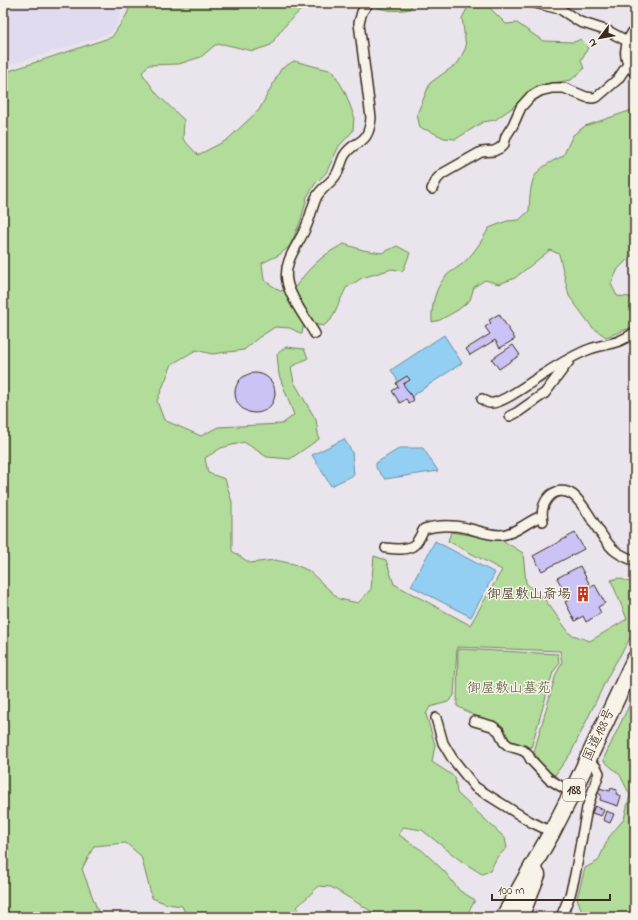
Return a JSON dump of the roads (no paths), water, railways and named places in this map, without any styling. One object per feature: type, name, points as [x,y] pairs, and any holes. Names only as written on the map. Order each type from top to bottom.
[{"type":"highway","name":"国道188号","points":[[504,917],[552,832],[572,793],[635,660]]},
{"type":"highway","name":"国道188号","points":[[520,917],[539,870],[552,832]]},
{"type":"street","points":[[535,3],[560,9],[580,22],[608,32],[627,41]]},
{"type":"street","points":[[315,334],[289,290],[286,280],[286,269],[291,256],[300,242],[306,228],[316,198],[335,177],[349,149],[366,138],[370,130],[371,118],[360,28],[362,12],[367,5]]},
{"type":"street","points":[[635,28],[627,41],[626,58],[628,64],[635,73]]},
{"type":"street","points":[[432,188],[442,174],[481,152],[494,151],[500,148],[504,144],[506,136],[521,107],[530,97],[540,91],[552,88],[564,88],[586,97],[597,97],[618,79],[628,64]]},
{"type":"street","points":[[482,399],[489,403],[495,403],[522,389],[543,374],[573,357],[599,346],[620,342],[635,332]]},
{"type":"street","points":[[510,416],[545,393],[573,357]]},
{"type":"street","points":[[386,548],[406,548],[412,546],[416,543],[424,529],[431,527],[460,527],[488,534],[500,535],[511,533],[535,519],[543,519],[544,503],[550,496],[558,491],[567,492],[573,495],[583,506],[614,550],[635,561]]},
{"type":"street","points":[[436,718],[443,744],[475,787],[531,822],[552,832]]},
{"type":"street","points":[[474,721],[492,726],[499,731],[504,742],[509,746],[527,753],[531,760],[548,779],[572,793]]},
{"type":"street","points":[[561,917],[570,895],[587,808],[599,773],[596,766],[588,761]]},
{"type":"water","points":[[444,335],[462,363],[409,398],[391,370]]},
{"type":"water","points":[[344,439],[352,452],[354,475],[331,486],[312,455]]},
{"type":"water","points":[[400,448],[423,448],[438,471],[385,479],[376,468],[376,463]]},
{"type":"water","points":[[435,541],[495,573],[471,617],[411,586]]},
{"type":"place","name":"御屋敷山斎場","points":[[583,594]]},
{"type":"park label","name":"御屋敷山墓苑","points":[[509,688]]}]
